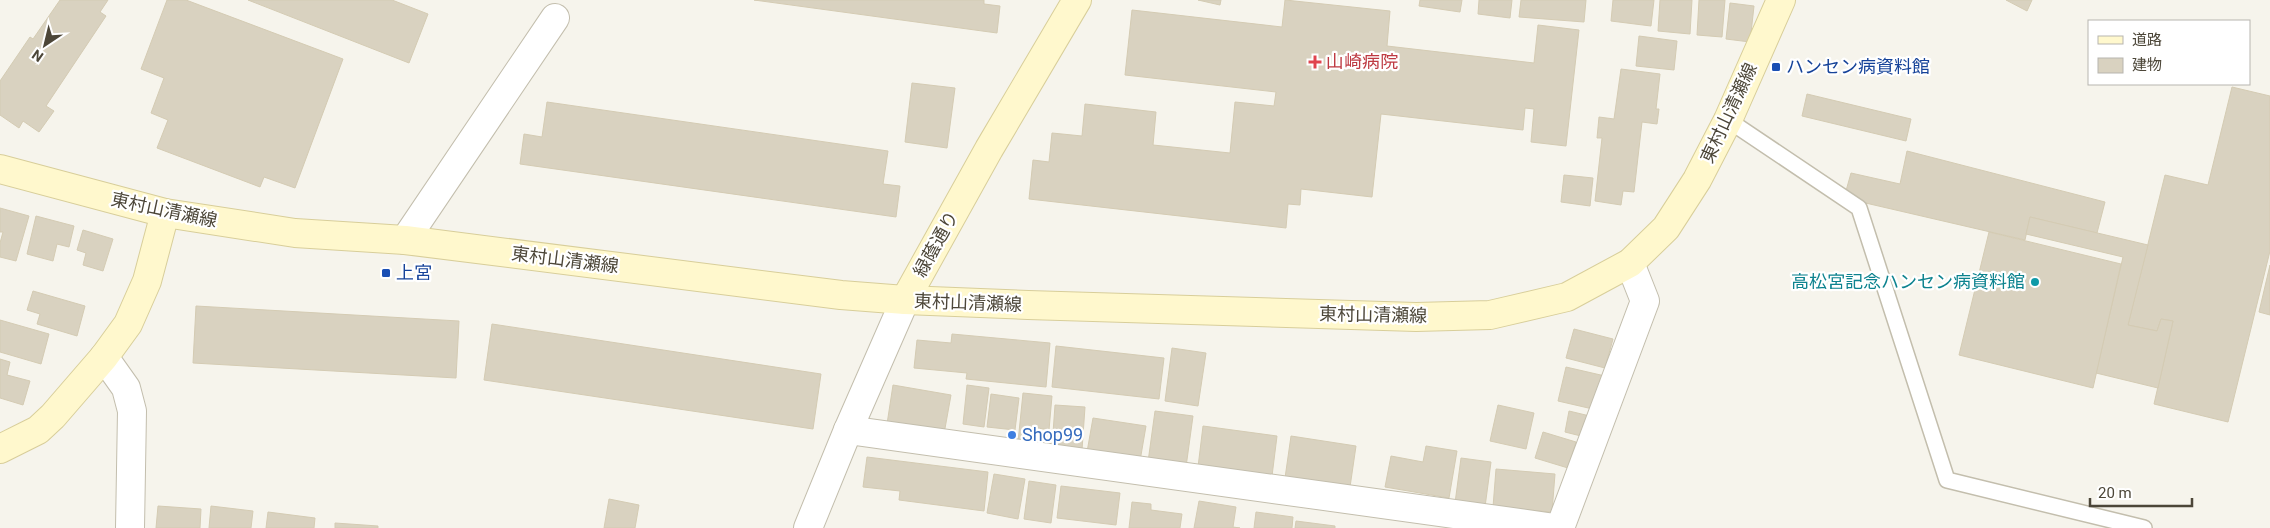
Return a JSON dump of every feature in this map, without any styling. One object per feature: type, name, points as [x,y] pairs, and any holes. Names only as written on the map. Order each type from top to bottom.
[{"type":"main road","name":"緑蔭通り","points":[[905,300],[1077,0]]},
{"type":"main road","name":"東村山清瀬線","points":[[0,169],[165,212],[295,233],[405,240],[841,295],[905,300],[1416,317],[1490,315],[1567,297],[1630,263],[1666,228],[1697,180],[1728,120],[1781,0]]},
{"type":"main road","points":[[0,449],[38,430],[53,416],[104,357],[128,324],[146,281],[165,212]]},
{"type":"street","points":[[405,240],[555,18]]},
{"type":"street","points":[[1560,528],[1645,301],[1630,263]]},
{"type":"street","name":"緑蔭通り","points":[[808,528],[848,430],[905,300]]},
{"type":"street","points":[[104,357],[126,388],[132,410],[130,528]]},
{"type":"street","points":[[848,430],[1555,528]]},
{"type":"lane","points":[[1728,120],[1859,208],[1947,480],[2144,528]]},
{"type":"building","points":[[60,0],[108,0],[100,12],[106,16],[46,106],[54,111],[39,132],[23,121],[19,128],[0,115],[0,81],[30,37],[33,39]]},
{"type":"building","points":[[167,0],[186,0],[343,59],[295,188],[264,177],[260,187],[157,148],[168,120],[151,113],[164,78],[141,69]]},
{"type":"building","points":[[248,0],[392,0],[428,14],[409,63]]},
{"type":"building","points":[[754,0],[984,0],[984,4],[1000,6],[997,33]]},
{"type":"building","points":[[1198,0],[1221,0],[1220,5]]},
{"type":"building","points":[[1285,0],[1390,11],[1387,46],[1534,63],[1538,25],[1579,30],[1566,146],[1531,142],[1534,109],[1525,108],[1523,130],[1381,114],[1372,197],[1301,189],[1300,205],[1288,204],[1286,228],[1029,199],[1033,160],[1049,162],[1052,133],[1082,136],[1085,104],[1156,112],[1153,145],[1230,153],[1235,102],[1274,106],[1276,92],[1125,75],[1132,10],[1282,27]]},
{"type":"building","points":[[1420,0],[1462,0],[1460,12],[1419,6]]},
{"type":"building","points":[[1479,0],[1512,0],[1510,18],[1478,14]]},
{"type":"building","points":[[1521,0],[1586,0],[1584,22],[1519,17]]},
{"type":"building","points":[[1613,0],[1654,0],[1651,26],[1611,21]]},
{"type":"building","points":[[1660,0],[1692,0],[1690,34],[1658,31]]},
{"type":"building","points":[[1699,0],[1725,0],[1722,37],[1697,35]]},
{"type":"building","points":[[2006,0],[2032,0],[2027,11]]},
{"type":"building","points":[[1730,3],[1754,6],[1750,42],[1726,39]]},
{"type":"building","points":[[1639,36],[1677,41],[1674,70],[1636,66]]},
{"type":"building","points":[[1621,69],[1660,74],[1656,109],[1659,109],[1657,124],[1642,122],[1634,192],[1623,191],[1621,205],[1595,201],[1602,138],[1597,138],[1599,117],[1614,119]]},
{"type":"building","points":[[912,83],[955,88],[947,148],[905,142]]},
{"type":"building","points":[[2232,87],[2270,96],[2270,251],[2228,422],[2154,404],[2173,321],[2161,319],[2157,331],[2128,325],[2165,175],[2208,185]]},
{"type":"building","points":[[1807,94],[1911,119],[1906,141],[1802,116]]},
{"type":"building","points":[[547,102],[888,151],[883,184],[900,186],[896,217],[520,164],[524,134],[542,137]]},
{"type":"building","points":[[1907,151],[2105,202],[2097,233],[2030,217],[2025,240],[1844,198],[1851,173],[1900,184]]},
{"type":"building","points":[[1564,175],[1593,178],[1590,206],[1561,202]]},
{"type":"building","points":[[0,208],[29,216],[16,261],[0,257],[0,243],[3,232],[0,232]]},
{"type":"building","points":[[36,216],[74,226],[69,247],[57,244],[53,261],[27,254]]},
{"type":"building","points":[[2030,217],[2148,245],[2128,325],[2157,331],[2161,319],[2173,321],[2158,388],[2096,373],[2123,257],[2026,234]]},
{"type":"building","points":[[83,230],[113,239],[103,271],[83,265],[86,253],[77,250]]},
{"type":"building","points":[[1989,232],[2121,264],[2093,388],[1959,355]]},
{"type":"building","points":[[2270,265],[2270,315],[2259,312]]},
{"type":"building","points":[[33,291],[85,306],[77,336],[37,324],[40,314],[27,310]]},
{"type":"building","points":[[196,306],[459,321],[456,378],[193,363]]},
{"type":"building","points":[[0,320],[49,334],[41,364],[0,352]]},
{"type":"building","points":[[492,324],[821,374],[813,429],[484,380]]},
{"type":"building","points":[[1574,329],[1613,339],[1605,368],[1566,358]]},
{"type":"building","points":[[952,334],[1050,343],[1046,387],[966,379],[967,373],[914,368],[917,340],[951,343]]},
{"type":"building","points":[[1056,346],[1164,358],[1159,399],[1052,387]]},
{"type":"building","points":[[1172,348],[1206,353],[1198,406],[1165,401]]},
{"type":"building","points":[[0,359],[10,362],[7,375],[30,381],[23,405],[0,398]]},
{"type":"building","points":[[1566,367],[1605,376],[1597,410],[1558,401]]},
{"type":"building","points":[[893,385],[951,395],[944,434],[887,424]]},
{"type":"building","points":[[967,385],[989,388],[984,427],[963,424]]},
{"type":"building","points":[[1023,393],[1052,396],[1049,430],[1038,428],[1036,444],[1018,442]]},
{"type":"building","points":[[991,394],[1019,398],[1015,430],[987,427]]},
{"type":"building","points":[[1055,405],[1085,407],[1082,450],[1052,447]]},
{"type":"building","points":[[1498,405],[1534,413],[1526,449],[1490,441]]},
{"type":"building","points":[[1155,411],[1193,416],[1186,467],[1148,462]]},
{"type":"building","points":[[1569,411],[1594,417],[1589,438],[1565,432]]},
{"type":"building","points":[[1093,418],[1146,426],[1140,461],[1087,452]]},
{"type":"building","points":[[1203,426],[1277,436],[1272,476],[1198,467]]},
{"type":"building","points":[[1543,432],[1576,442],[1568,468],[1535,458]]},
{"type":"building","points":[[1291,436],[1356,446],[1350,487],[1285,478]]},
{"type":"building","points":[[1426,446],[1457,451],[1449,498],[1385,487],[1391,456],[1423,462]]},
{"type":"building","points":[[867,457],[988,472],[984,511],[899,500],[900,491],[863,487]]},
{"type":"building","points":[[1461,458],[1491,462],[1485,507],[1455,503]]},
{"type":"building","points":[[1496,469],[1555,474],[1552,512],[1493,507]]},
{"type":"building","points":[[994,474],[1025,479],[1018,519],[987,513]]},
{"type":"building","points":[[1029,481],[1056,485],[1051,523],[1024,519]]},
{"type":"building","points":[[1061,486],[1120,493],[1116,525],[1057,518]]},
{"type":"building","points":[[609,499],[639,505],[635,528],[604,528]]},
{"type":"building","points":[[1199,501],[1236,507],[1233,527],[1240,528],[1194,528]]},
{"type":"building","points":[[1132,502],[1151,504],[1151,510],[1182,514],[1180,528],[1129,528]]},
{"type":"building","points":[[158,506],[201,509],[200,528],[156,528]]},
{"type":"building","points":[[211,506],[253,511],[251,528],[209,528]]},
{"type":"building","points":[[268,512],[315,518],[314,528],[266,528]]},
{"type":"building","points":[[1256,512],[1293,517],[1292,528],[1254,528]]},
{"type":"building","points":[[1296,521],[1335,526],[1335,528],[1295,528]]},
{"type":"building","points":[[335,523],[378,526],[378,528],[335,528]]},
{"type":"place","name":"山崎病院","points":[[1315,62]]},
{"type":"place","name":"ハンセン病資料館","points":[[1776,67]]},
{"type":"place","name":"上宮","points":[[386,273]]},
{"type":"place","name":"高松宮記念ハンセン病資料館","points":[[2035,282]]},
{"type":"place","name":"Shop99","points":[[1012,435]]}]
